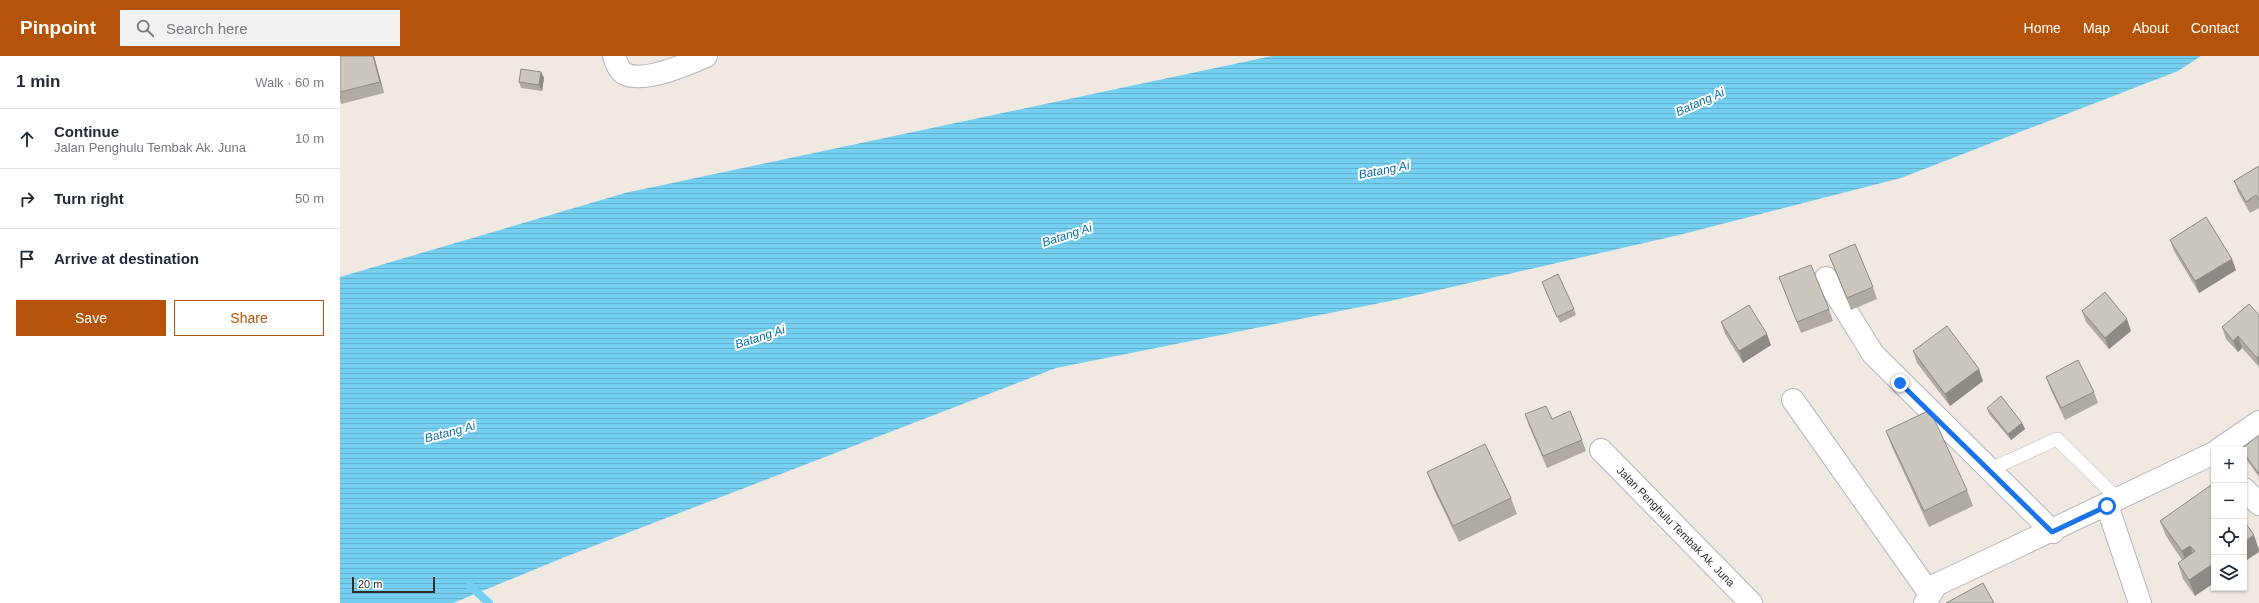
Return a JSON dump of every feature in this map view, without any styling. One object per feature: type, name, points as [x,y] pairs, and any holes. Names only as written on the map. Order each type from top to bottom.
[{"type":"street","points":[[614,56],[620,70],[625,74],[639,76],[687,65],[706,56]]},
{"type":"street","points":[[1826,278],[1873,354],[2052,532]]},
{"type":"street","points":[[1793,400],[1927,599],[1936,585],[2052,532],[2211,455]]},
{"type":"street","points":[[2224,447],[2259,422]]},
{"type":"street","name":"Jalan Penghulu Tembak Ak. Juna","points":[[1601,450],[1751,603]]},
{"type":"street","points":[[2247,492],[2259,504]]},
{"type":"street","points":[[2113,503],[2140,603]]},
{"type":"lane","points":[[1989,470],[2057,439],[2113,503]]},
{"type":"water","name":"Batang Ai","points":[[1272,56],[2201,56],[2178,71],[1901,178],[1679,235],[1395,300],[1056,368],[565,557],[453,603],[340,603],[340,277],[625,193]]},
{"type":"building","points":[[340,56],[373,56],[380,82],[340,92]]},
{"type":"building","points":[[521,69],[541,72],[539,85],[519,82]]},
{"type":"building","points":[[2259,166],[2259,200],[2256,195],[2246,202],[2234,181]]},
{"type":"building","points":[[2206,217],[2232,259],[2195,281],[2170,240]]},
{"type":"building","points":[[1855,244],[1873,287],[1847,298],[1829,255]]},
{"type":"building","points":[[1811,265],[1829,309],[1797,322],[1779,277]]},
{"type":"building","points":[[1558,274],[1574,309],[1557,317],[1542,282]]},
{"type":"building","points":[[2105,292],[2127,319],[2105,338],[2082,311]]},
{"type":"building","points":[[2249,304],[2259,315],[2259,356],[2257,358],[2238,336],[2233,341],[2222,327]]},
{"type":"building","points":[[1749,305],[1767,334],[1739,351],[1721,322]]},
{"type":"building","points":[[1947,326],[1979,369],[1945,394],[1913,351]]},
{"type":"building","points":[[2078,360],[2094,392],[2061,408],[2046,377]]},
{"type":"building","points":[[2001,396],[2022,423],[2008,434],[1987,408]]},
{"type":"building","points":[[1546,406],[1552,419],[1570,411],[1582,440],[1543,456],[1525,414]]},
{"type":"building","points":[[1930,410],[1967,490],[1924,511],[1886,431]]},
{"type":"building","points":[[2259,435],[2258,473],[2247,457],[2247,447],[2244,447]]},
{"type":"building","points":[[1485,444],[1511,498],[1453,526],[1427,472]]},
{"type":"building","points":[[2211,485],[2211,565],[2189,580],[2178,563],[2195,551],[2190,546],[2182,551],[2160,521]]},
{"type":"building","points":[[2247,525],[2254,535],[2247,540]]},
{"type":"building","points":[[1983,583],[1994,603],[1946,603]]},
{"type":"waterway","points":[[470,586],[489,603]]},
{"type":"route","points":[[1900,383],[2052,532],[2107,506]]}]
